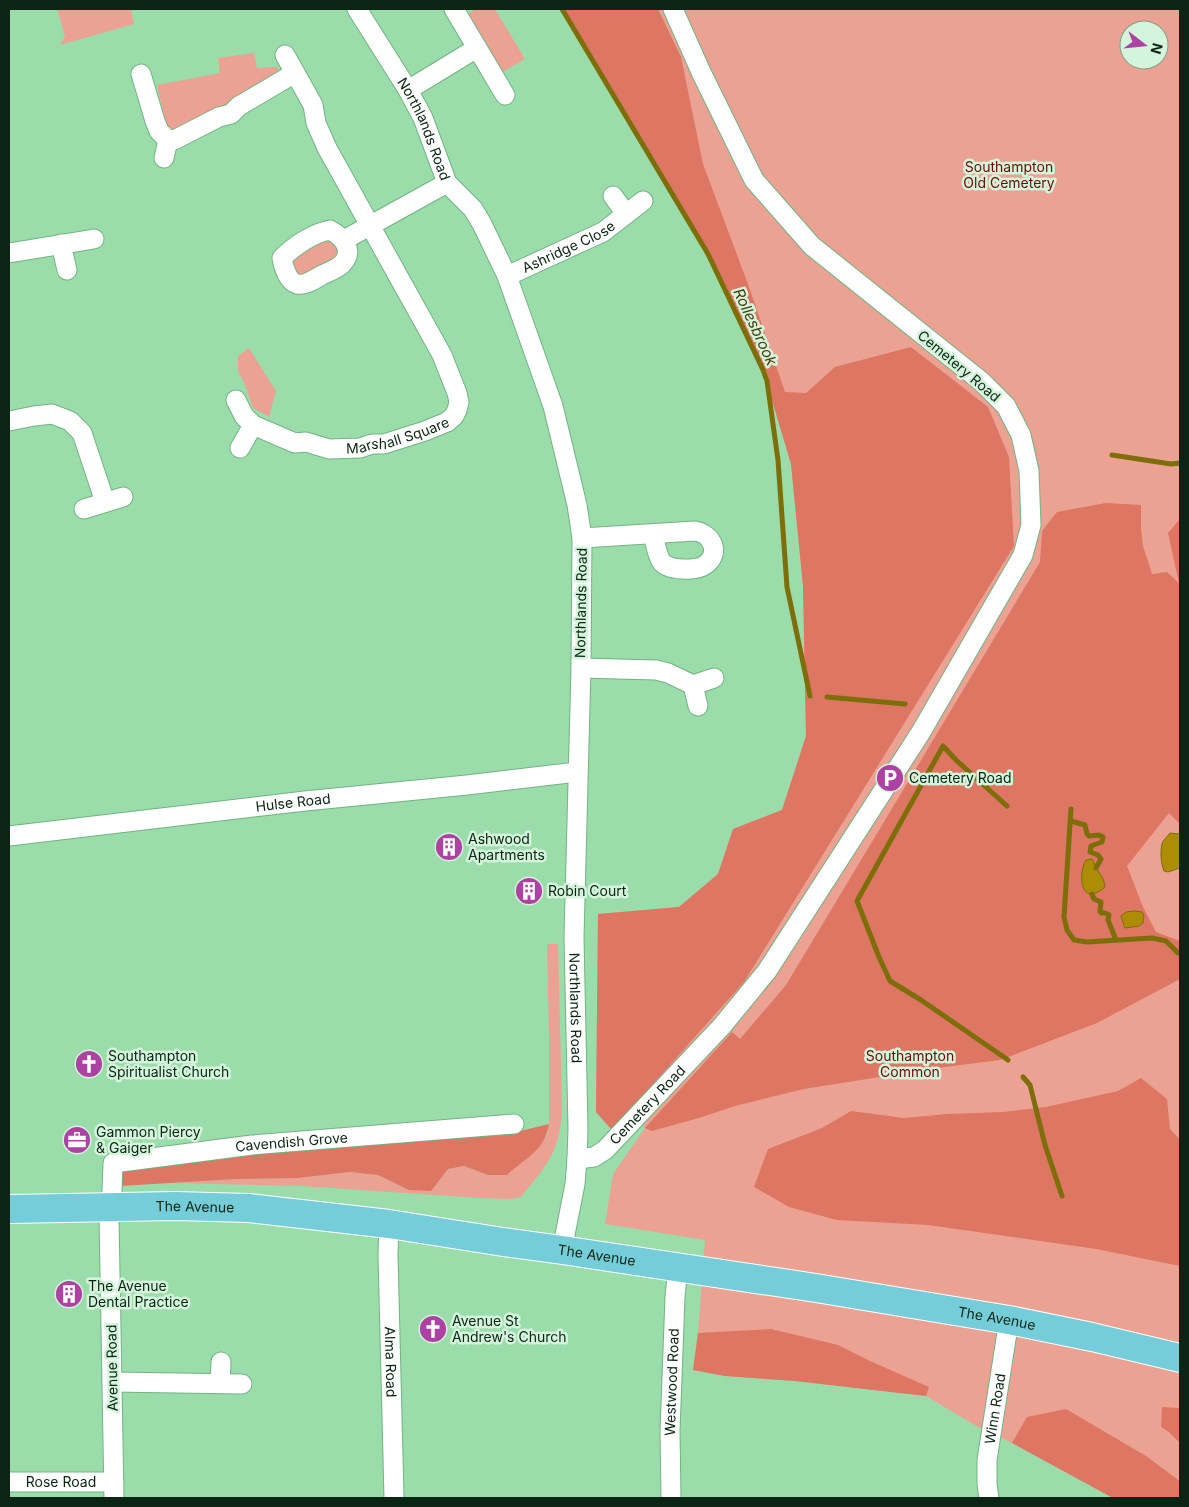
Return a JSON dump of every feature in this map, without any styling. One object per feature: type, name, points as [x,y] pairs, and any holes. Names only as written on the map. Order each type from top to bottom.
[{"type":"main road","name":"The Avenue","points":[[9,1209],[175,1206],[249,1208],[389,1224],[816,1288],[1010,1320],[1180,1358]]},
{"type":"street","name":"Northlands Road","points":[[357,9],[408,90],[423,118],[446,184],[473,209],[507,276],[553,406],[577,505],[582,538],[581,668],[574,937],[578,1129],[574,1184],[562,1250]]},
{"type":"street","points":[[454,9],[505,94]]},
{"type":"street","name":"Cemetery Road","points":[[577,1159],[594,1157],[605,1150],[722,1026],[767,971],[921,732],[1023,555],[1031,525],[1029,471],[1021,436],[1006,406],[982,382],[812,246],[754,180],[700,72],[673,9]]},
{"type":"street","points":[[408,90],[477,48]]},
{"type":"street","name":"Marshall Square","points":[[252,425],[295,442],[306,442],[329,450],[360,448],[372,444],[384,444],[440,426],[454,416],[459,402],[442,355],[327,148],[316,123],[313,105],[285,55]]},
{"type":"street","points":[[141,74],[155,121],[166,149],[174,140],[220,117],[231,114],[239,106],[295,73]]},
{"type":"street","points":[[344,240],[446,184]]},
{"type":"street","name":"Ashridge Close","points":[[613,196],[626,214]]},
{"type":"street","name":"Ashridge Close","points":[[507,276],[603,232],[643,201]]},
{"type":"street","points":[[9,252],[94,239]]},
{"type":"street","points":[[61,244],[67,270]]},
{"type":"street","points":[[236,400],[244,416],[252,425],[240,448]]},
{"type":"street","points":[[9,422],[52,414],[70,421],[82,434],[105,502]]},
{"type":"street","points":[[84,509],[123,497]]},
{"type":"street","points":[[582,538],[653,535]]},
{"type":"street","points":[[581,668],[656,670],[668,673],[693,685],[714,678]]},
{"type":"street","points":[[693,685],[698,706]]},
{"type":"street","name":"Hulse Road","points":[[9,836],[305,800],[467,785],[578,772]]},
{"type":"street","name":"Cavendish Grove","points":[[110,1207],[113,1163],[252,1146],[514,1124]]},
{"type":"street","name":"Avenue Road","points":[[110,1207],[114,1490]]},
{"type":"street","name":"Alma Road","points":[[389,1224],[388,1255],[394,1498]]},
{"type":"street","name":"Westwood Road","points":[[671,1498],[670,1432],[674,1303],[678,1267]]},
{"type":"street","name":"Winn Road","points":[[989,1498],[987,1460],[1010,1320]]},
{"type":"street","points":[[220,1383],[221,1362]]},
{"type":"street","points":[[112,1382],[242,1384]]},
{"type":"street","name":"Rose Road","points":[[9,1482],[114,1490]]},
{"type":"green space","points":[[57,9],[131,9],[134,24],[60,45],[65,36]]},
{"type":"green space","points":[[476,9],[495,9],[525,59],[499,74],[465,16]]},
{"type":"green space","name":"Southampton Common","points":[[562,9],[1180,9],[1180,1498],[1113,1498],[1012,1443],[978,1427],[926,1396],[795,1381],[725,1376],[693,1370],[698,1333],[705,1240],[605,1224],[613,1174],[645,1128],[629,1110],[612,1130],[596,1112],[598,914],[679,907],[718,874],[733,829],[782,810],[806,736],[803,586],[791,464],[763,370],[708,254]]},
{"type":"green space","points":[[562,9],[658,9],[681,57],[703,164],[749,287],[785,392],[806,393],[835,367],[911,347],[988,407],[1009,457],[1014,546],[744,982],[612,1130],[596,1112],[598,914],[679,907],[718,874],[733,829],[782,810],[806,736],[803,586],[791,464],[763,370],[708,254]]},
{"type":"green space","points":[[254,53],[257,68],[277,67],[279,72],[267,78],[233,103],[175,129],[167,129],[157,85],[220,73],[218,58]]},
{"type":"green space","points":[[331,237],[338,241],[339,257],[306,277],[296,275],[291,265],[295,256]]},
{"type":"green space","points":[[249,348],[276,391],[269,417],[253,408],[238,371],[238,356]]},
{"type":"green space","points":[[1106,503],[1141,505],[1143,546],[1152,574],[1167,572],[1179,583],[1168,533],[1180,519],[1180,824],[1169,813],[1127,866],[1143,907],[1156,932],[1180,941],[1180,979],[1097,1023],[1000,1060],[804,1089],[735,1106],[652,1131],[645,1128],[732,1032],[740,1039],[786,985],[1040,562],[1042,531],[1057,512]]},
{"type":"green space","points":[[547,944],[558,944],[561,1121],[556,1145],[551,1156],[539,1175],[521,1197],[510,1199],[479,1198],[302,1186],[172,1183],[298,1178],[350,1172],[378,1175],[409,1190],[448,1169],[464,1166],[488,1175],[507,1175],[547,1135],[549,1124]]},
{"type":"green space","points":[[1141,1078],[1167,1099],[1170,1129],[1180,1140],[1180,1266],[1096,1249],[928,1225],[837,1220],[789,1207],[754,1187],[768,1149],[822,1128],[851,1111],[904,1118],[1004,1112],[1046,1107],[1118,1091]]},
{"type":"green space","points":[[549,1124],[547,1133],[539,1148],[507,1175],[488,1175],[464,1166],[448,1169],[431,1191],[409,1190],[378,1175],[350,1172],[298,1178],[236,1179],[120,1186],[119,1178],[126,1167],[326,1147],[504,1135]]},
{"type":"green space","points":[[771,1329],[838,1345],[929,1387],[926,1396],[795,1381],[725,1376],[693,1370],[698,1333]]},
{"type":"green space","points":[[1162,1407],[1180,1408],[1180,1443],[1161,1427]]},
{"type":"green space","points":[[1066,1409],[1146,1456],[1177,1479],[1180,1482],[1180,1498],[1113,1498],[1012,1443],[1027,1417]]},
{"type":"shaded area","points":[[1170,833],[1180,834],[1180,868],[1168,872],[1164,871],[1163,868],[1161,851],[1163,843]]},
{"type":"shaded area","points":[[1092,859],[1103,878],[1105,887],[1097,893],[1091,894],[1086,892],[1083,887],[1082,874],[1086,860]]},
{"type":"shaded area","points":[[1126,912],[1142,912],[1144,916],[1143,923],[1139,926],[1125,928],[1121,916]]},
{"type":"waterway","name":"Rollesbrook","points":[[562,9],[708,254],[767,381],[778,460],[787,587],[810,696]]},
{"type":"waterway","points":[[1112,455],[1171,464],[1180,463]]},
{"type":"waterway","points":[[827,697],[905,704]]},
{"type":"waterway","points":[[1007,806],[943,746],[857,901],[890,981],[1008,1060]]},
{"type":"waterway","points":[[1071,809],[1064,917],[1067,930],[1074,940],[1087,942],[1152,938],[1166,941],[1178,953]]},
{"type":"waterway","points":[[1071,821],[1085,825],[1089,836],[1099,835],[1103,837],[1102,842],[1091,846],[1090,852],[1098,855],[1101,859],[1096,868]]},
{"type":"waterway","points":[[1092,894],[1094,899],[1101,902],[1101,913],[1109,915],[1108,920],[1116,940]]},
{"type":"waterway","points":[[1023,1077],[1030,1085],[1045,1145],[1062,1196]]},
{"type":"place","name":"Cemetery Road","points":[[890,778]]},
{"type":"place","name":"Ashwood Apartments","points":[[449,847]]},
{"type":"place","name":"Robin Court","points":[[529,891]]},
{"type":"place","name":"Southampton Spiritualist Church","points":[[89,1064]]},
{"type":"place","name":"Gammon Piercy & Gaiger","points":[[77,1140]]},
{"type":"place","name":"The Avenue Dental Practice","points":[[69,1294]]},
{"type":"place","name":"Avenue St Andrew's Church","points":[[433,1329]]},
{"type":"park label","name":"Southampton Old Cemetery","points":[[1009,176]]}]
